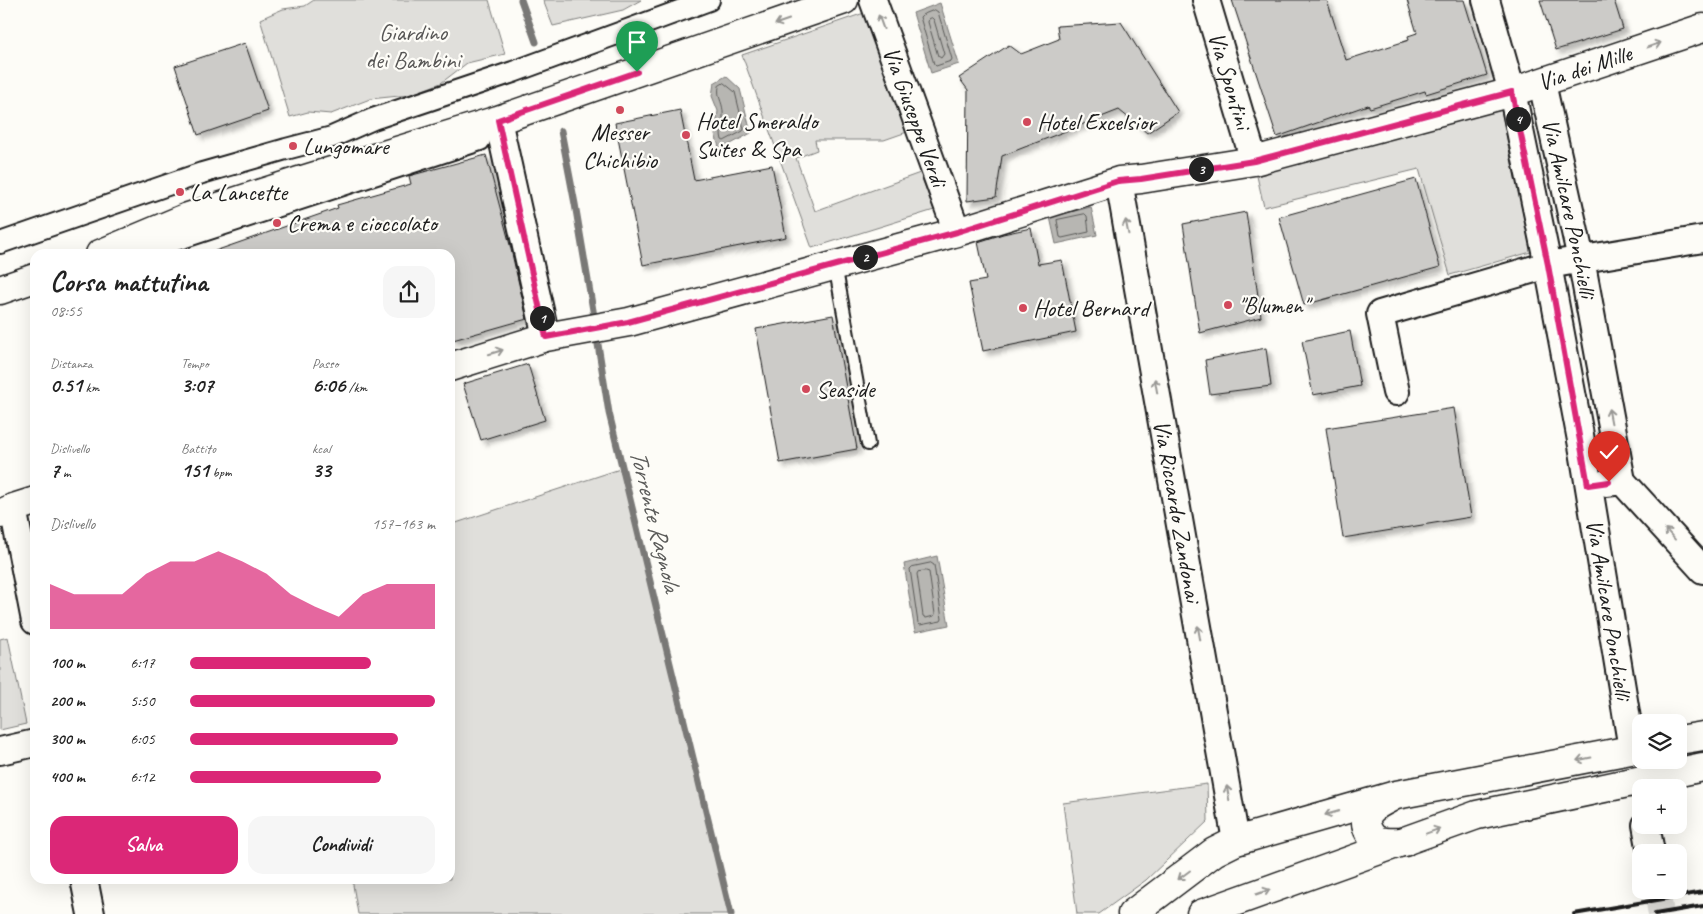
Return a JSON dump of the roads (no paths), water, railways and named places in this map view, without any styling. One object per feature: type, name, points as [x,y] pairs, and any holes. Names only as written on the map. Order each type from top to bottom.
[{"type":"street","points":[[0,243],[202,173],[332,137],[373,120],[513,72],[709,0]]},
{"type":"street","points":[[112,249],[188,217],[498,120],[844,0]]},
{"type":"street","name":"Via Giuseppe Verdi","points":[[874,0],[957,232]]},
{"type":"street","name":"Via Spontini","points":[[1206,0],[1254,161]]},
{"type":"street","name":"Via Amilcare Ponchielli","points":[[1486,0],[1512,92],[1548,265],[1632,721]]},
{"type":"street","name":"Via dei Mille","points":[[455,365],[556,335],[628,322],[957,232],[1118,181],[1254,161],[1512,92],[1703,28]]},
{"type":"street","name":"Via Amilcare Ponchielli","points":[[1542,83],[1581,260],[1622,481]]},
{"type":"street","points":[[498,120],[556,335]]},
{"type":"street","points":[[148,249],[480,140]]},
{"type":"street","name":"Via Riccardo Zandonai","points":[[1118,181],[1236,841]]},
{"type":"street","points":[[1396,392],[1380,314],[1548,265],[1703,239]]},
{"type":"street","points":[[0,290],[30,280]]},
{"type":"street","points":[[1588,485],[1622,481],[1703,570]]},
{"type":"street","points":[[16,508],[30,591]]},
{"type":"street","points":[[1687,739],[1703,736]]},
{"type":"street","points":[[0,752],[30,744]]},
{"type":"street","points":[[1132,914],[1214,852],[1236,841],[1396,795],[1632,749]]},
{"type":"street","points":[[1669,779],[1703,767]]},
{"type":"street","points":[[1201,914],[1477,815],[1632,790]]},
{"type":"street","points":[[1396,795],[1371,809],[1366,823],[1369,832],[1378,840],[1404,842]]},
{"type":"street","points":[[85,884],[91,914]]},
{"type":"lane","points":[[836,265],[868,444]]},
{"type":"water","points":[[940,3],[959,64],[931,73],[913,13]]},
{"type":"water","points":[[726,76],[740,89],[751,133],[720,150],[715,134],[718,111],[712,96],[714,83]]},
{"type":"water","points":[[1091,207],[1097,235],[1056,244],[1050,217]]},
{"type":"water","points":[[937,556],[949,625],[915,632],[904,564]]},
{"type":"waterway","name":"Torrente Ragnola","points":[[521,0],[536,42]]},
{"type":"waterway","name":"Torrente Ragnola","points":[[561,131],[595,322]]},
{"type":"waterway","name":"Torrente Ragnola","points":[[596,332],[609,413],[731,914]]},
{"type":"tunnel","points":[[1658,899],[1661,914]]},
{"type":"railway","points":[[1574,914],[1703,892]]},
{"type":"railway","points":[[1655,914],[1703,906]]},
{"type":"place","name":"Messer Chichibio","points":[[620,110]]},
{"type":"place","name":"Hotel Excelsior","points":[[1027,122]]},
{"type":"place","name":"Hotel Smeraldo Suites & Spa","points":[[686,135]]},
{"type":"place","name":"Lungomare","points":[[293,146]]},
{"type":"place","name":"La Lancette","points":[[180,192]]},
{"type":"place","name":"Crema e cioccolato","points":[[277,223]]},
{"type":"place","name":"\"Blumen\"","points":[[1228,305]]},
{"type":"place","name":"Hotel Bernard","points":[[1023,308]]},
{"type":"place","name":"Seaside","points":[[806,389]]},
{"type":"park label","name":"Giardino dei Bambini","points":[[413,46]]}]
